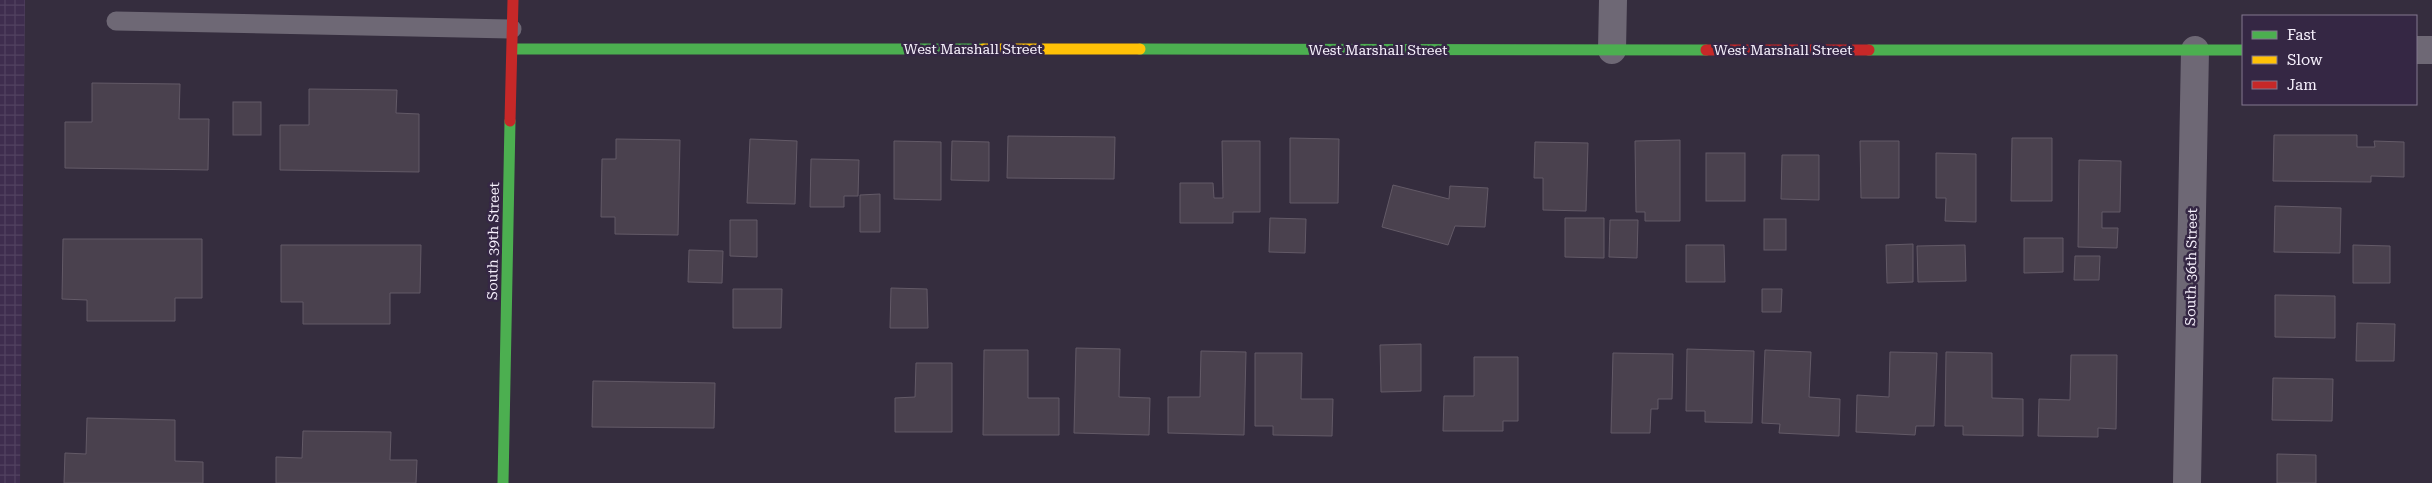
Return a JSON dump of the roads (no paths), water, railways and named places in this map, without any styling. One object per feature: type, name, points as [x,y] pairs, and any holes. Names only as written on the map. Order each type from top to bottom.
[{"type":"street","name":"South 39th Street","points":[[503,483],[513,0]]},
{"type":"street","points":[[1612,50],[1613,0]]},
{"type":"street","name":"West Marshall Street","points":[[512,49],[2242,50]]},
{"type":"street","name":"South 36th Street","points":[[2187,483],[2195,50]]},
{"type":"street","points":[[2417,50],[2432,50]]},
{"type":"lane","points":[[116,21],[512,29]]}]
